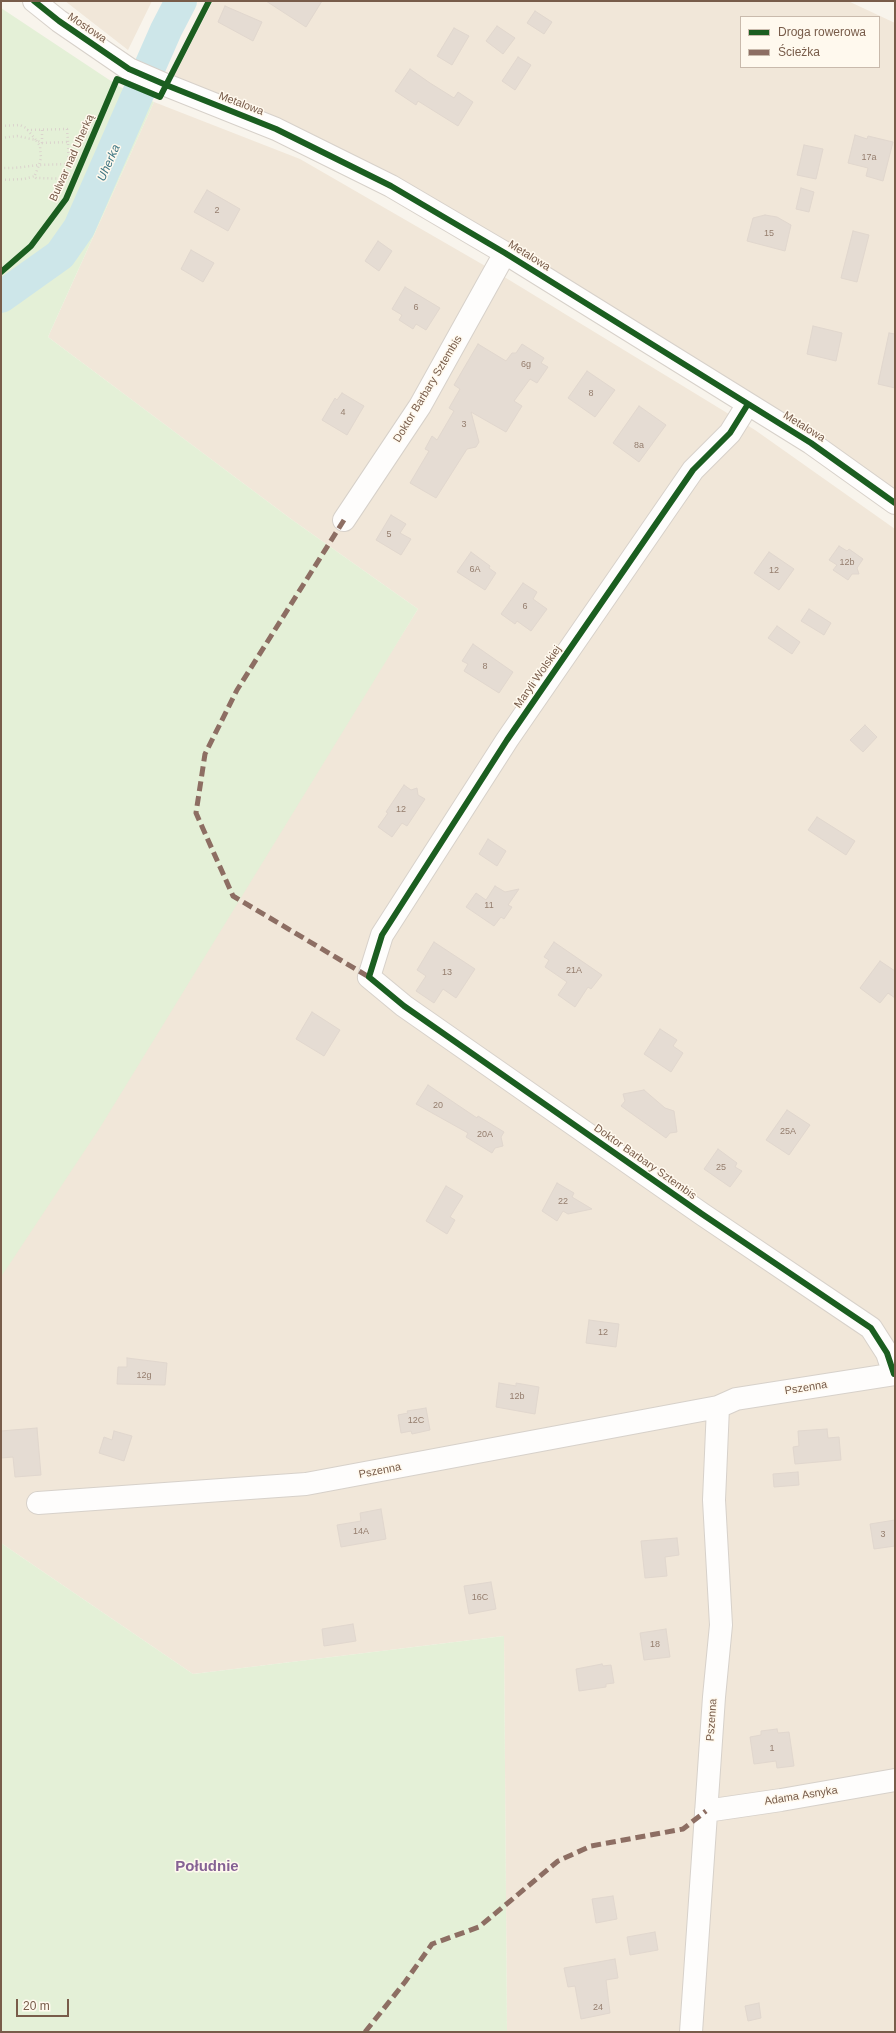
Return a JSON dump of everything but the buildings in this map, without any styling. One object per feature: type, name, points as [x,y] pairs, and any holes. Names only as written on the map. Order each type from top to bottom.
[{"type":"street","name":"Mostowa","points":[[34,1],[59,21],[130,69]]},
{"type":"street","name":"Metalowa","points":[[130,69],[158,82],[283,132],[392,186],[811,442],[895,503]]},
{"type":"street","name":"Doktor Barbary Sztembis","points":[[344,520],[420,406],[505,254]]},
{"type":"street","name":"Maryli Wolskiej","points":[[369,977],[382,935],[507,740],[693,470],[730,433],[748,404]]},
{"type":"street","name":"Doktor Barbary Sztembis","points":[[369,977],[410,1011],[702,1214],[871,1328],[887,1352],[894,1374]]},
{"type":"street","name":"Pszenna","points":[[38,1503],[306,1484],[718,1407],[736,1400],[894,1374]]},
{"type":"street","name":"Pszenna","points":[[691,2032],[706,1811],[721,1625],[714,1500],[718,1407]]},
{"type":"street","name":"Adama Asnyka","points":[[706,1811],[781,1800],[895,1780]]},
{"type":"path","points":[[1,126],[20,125],[36,140],[41,152],[39,165],[34,176]]},
{"type":"path","points":[[1,180],[24,179],[34,176],[36,178],[72,179],[68,164],[67,129],[27,130]]},
{"type":"path","points":[[42,130],[42,143]]},
{"type":"path","points":[[1,138],[17,136],[36,140],[42,143],[68,142]]},
{"type":"path","points":[[1,168],[68,164]]},
{"type":"shaded area","points":[[65,1],[152,1],[128,50]]},
{"type":"shaded area","points":[[213,1],[848,1],[895,23],[895,491],[749,391],[408,183],[173,78]]},
{"type":"shaded area","points":[[154,102],[300,159],[506,278],[755,430],[895,529],[895,2032],[507,2032],[504,1636],[193,1674],[1,1543],[1,1273],[418,609],[291,519],[48,337]]},
{"type":"green space","points":[[1,8],[120,87],[154,102],[48,337],[291,519],[418,609],[101,1126],[1,1277]]},
{"type":"green space","points":[[1,1543],[193,1674],[504,1636],[507,2032],[1,2032]]},
{"type":"waterway","name":"Uherka","points":[[1,297],[60,255],[79,228],[166,30],[181,1]]},
{"type":"marked path","points":[[344,520],[237,690],[205,754],[196,813],[233,896],[369,977]]},
{"type":"marked path","points":[[365,2032],[405,1982],[432,1944],[479,1927],[558,1861],[591,1846],[683,1829],[706,1811]]},
{"type":"cycle path","points":[[34,1],[59,21],[129,69],[276,129],[391,186],[505,253],[811,443],[895,503]]},
{"type":"cycle path","name":"Bulwar nad Uherką","points":[[1,272],[31,246],[66,199],[117,79],[160,97],[209,1]]},
{"type":"cycle path","points":[[748,404],[730,433],[693,470],[507,740],[382,935],[369,977],[404,1006],[702,1214],[871,1328],[887,1353],[894,1374]]},
{"type":"district","name":"Południe","points":[[207,1867]]}]
